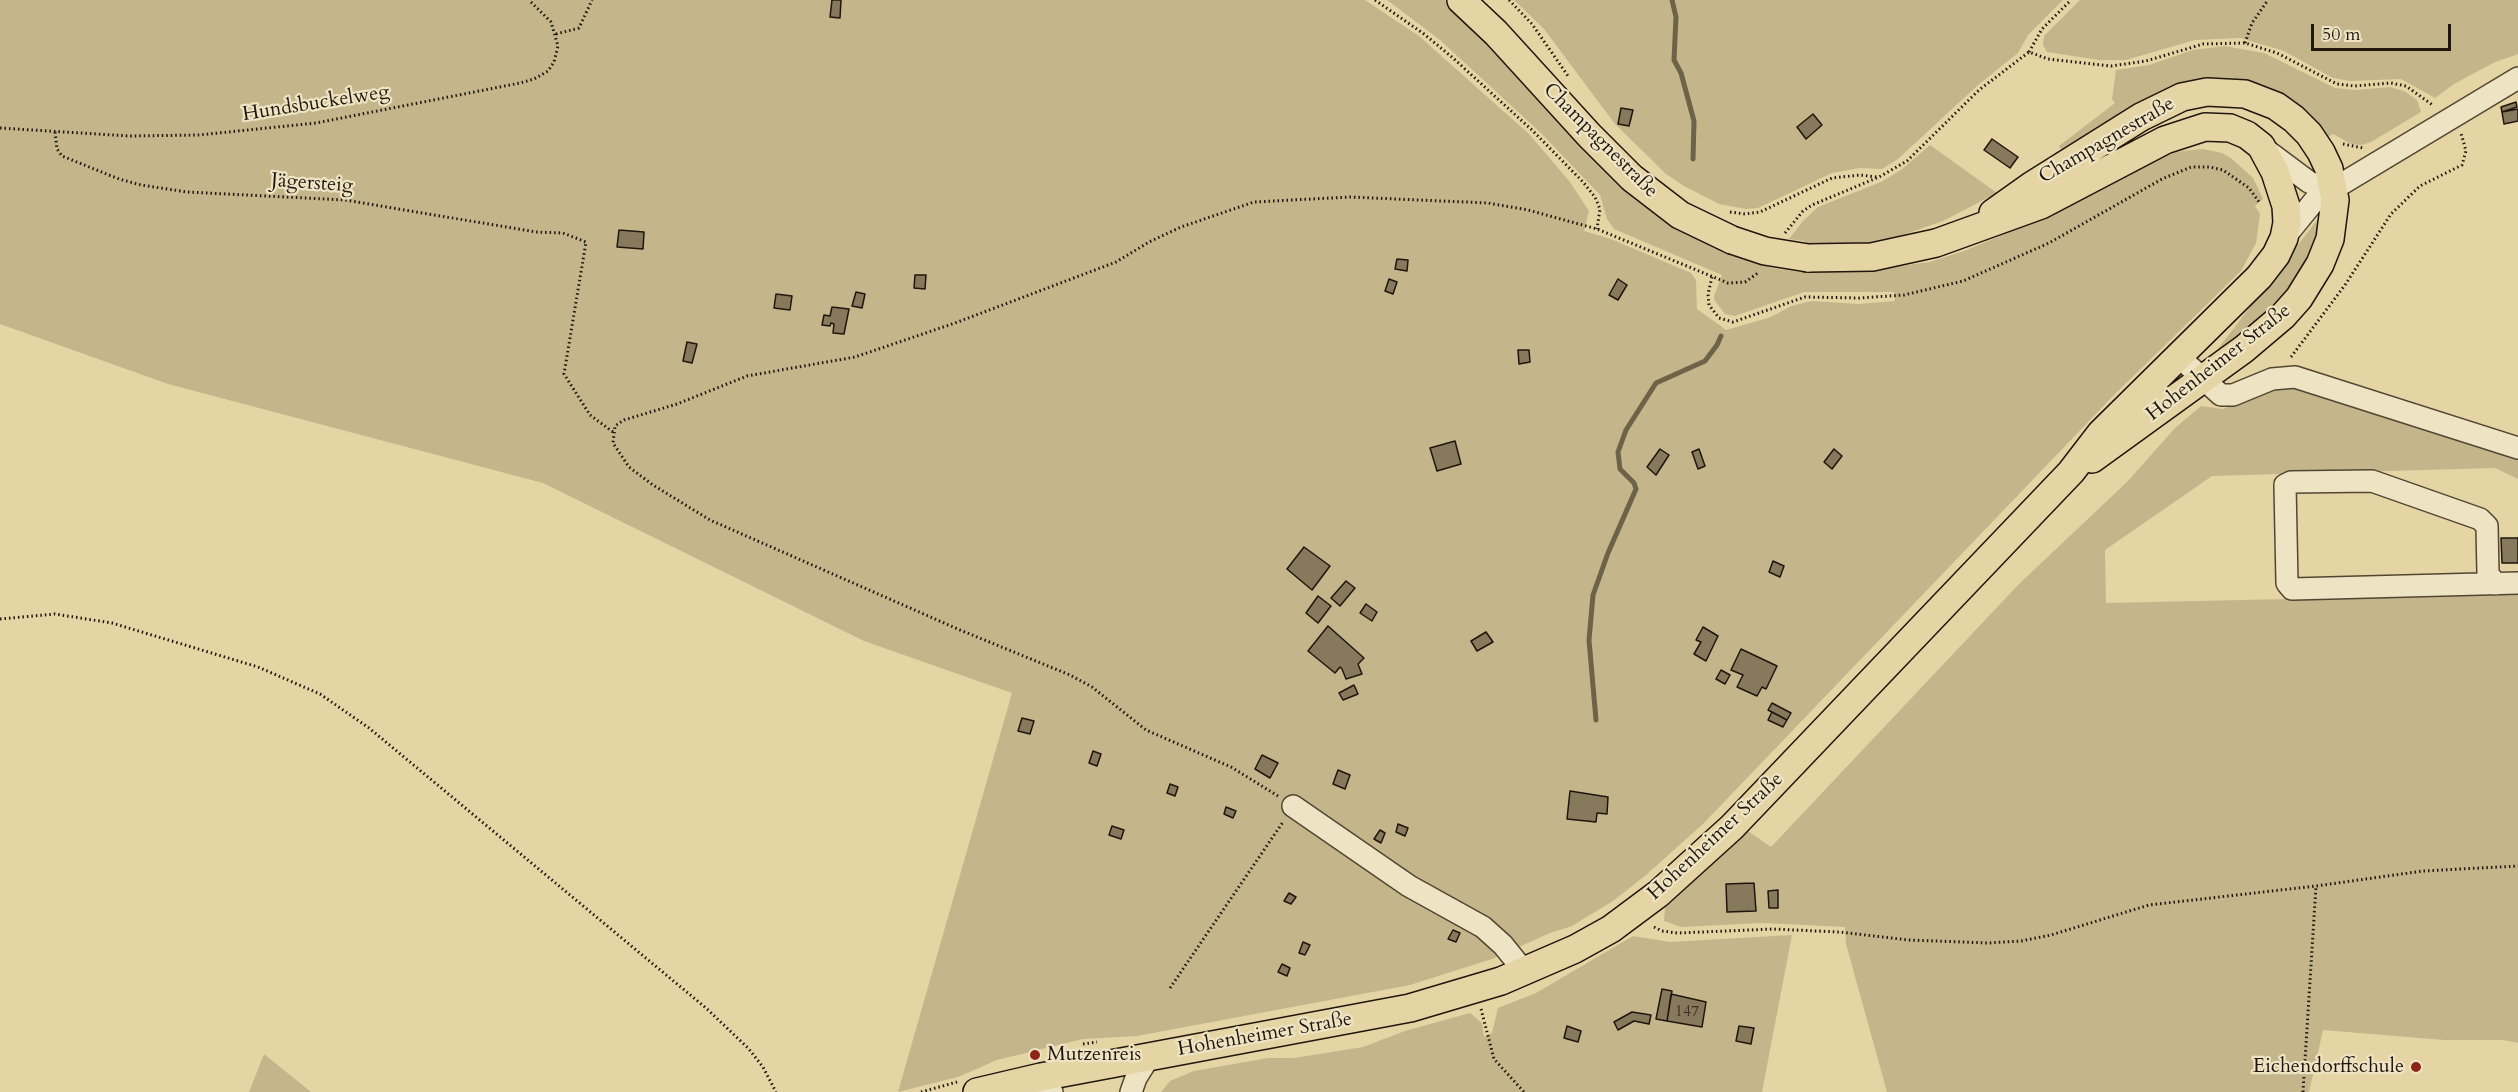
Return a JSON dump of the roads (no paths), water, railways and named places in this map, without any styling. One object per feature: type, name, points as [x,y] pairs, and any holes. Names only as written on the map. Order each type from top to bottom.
[{"type":"main road","name":"Champagnestraße","points":[[1461,0],[1496,33],[1613,160],[1648,192],[1680,215],[1732,240],[1765,251],[1808,258],[1848,259],[1894,254],[1936,243],[2041,205],[2165,140],[2205,127],[2222,127],[2247,135],[2261,146]]},
{"type":"main road","name":"Champagnestraße","points":[[1973,229],[2031,186],[2141,117],[2182,97],[2207,92],[2231,92],[2256,97],[2276,106],[2294,119],[2309,134],[2321,152],[2329,169],[2334,189]]},
{"type":"main road","points":[[2261,146],[2271,162],[2284,198],[2287,223],[2284,238]]},
{"type":"main road","name":"Hohenheimer Straße","points":[[2071,472],[2119,442],[2268,329],[2291,308],[2305,291],[2320,264],[2330,238],[2335,212],[2334,189]]},
{"type":"main road","name":"Hohenheimer Straße","points":[[987,1089],[1154,1055],[1410,1008],[1476,990],[1587,944],[1659,894],[1732,827],[2071,472],[2101,433],[2259,278],[2276,255],[2284,238]]},
{"type":"street","name":"Hohenheimer Straße","points":[[2284,238],[2311,204],[2452,116],[2518,78]]},
{"type":"street","name":"Champagnestraße","points":[[2261,146],[2308,182],[2323,188],[2334,189]]},
{"type":"street","points":[[2179,357],[2216,392],[2227,396],[2279,377],[2305,379],[2518,448]]},
{"type":"street","points":[[2496,584],[2488,574],[2487,526],[2480,519],[2372,481],[2291,482],[2285,485],[2287,583],[2292,589],[2518,584]]},
{"type":"street","points":[[1293,806],[1408,886],[1483,927],[1503,945],[1524,971]]},
{"type":"street","points":[[1131,1092],[1136,1078],[1146,1062],[1154,1055]]},
{"type":"street","points":[[987,1089],[1052,1092]]},
{"type":"waterway","points":[[1672,0],[1676,17],[1674,60],[1681,73],[1694,121],[1693,159]]},
{"type":"waterway","points":[[1596,720],[1589,640],[1593,595],[1608,553],[1636,489],[1634,483],[1620,469],[1618,452],[1626,430],[1656,383],[1705,361],[1721,336]]},
{"type":"place","name":"Mutzenreis","points":[[1035,1055]]},
{"type":"place","name":"Eichendorffschule","points":[[2416,1067]]}]
